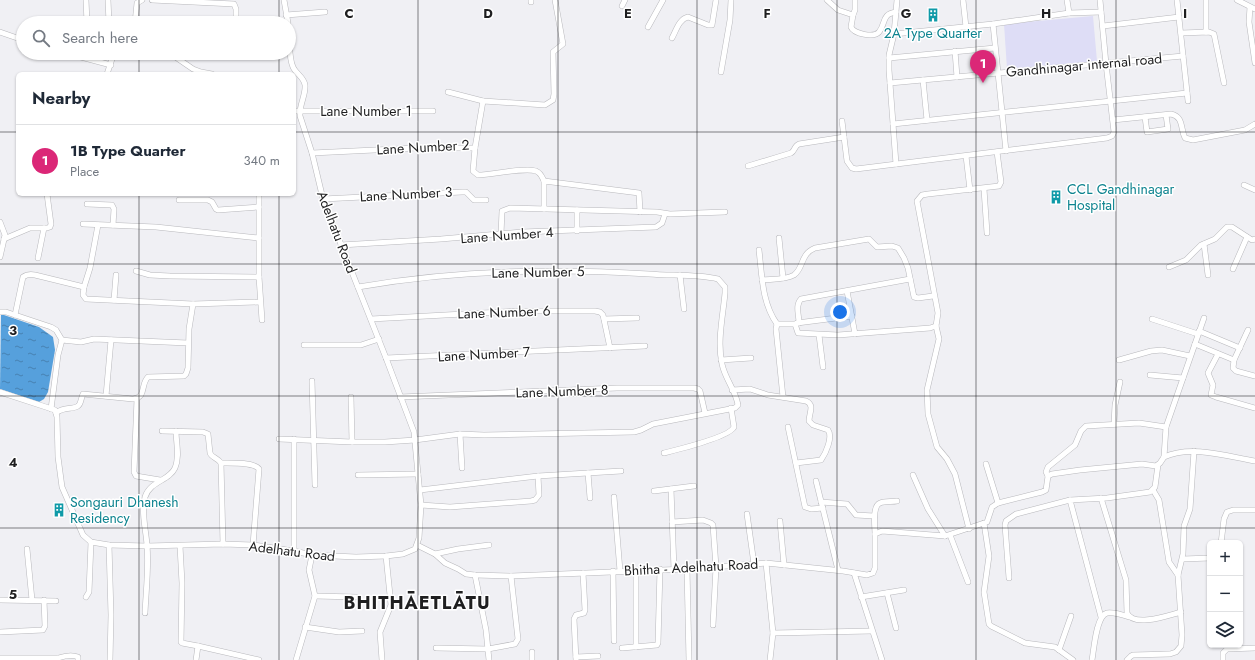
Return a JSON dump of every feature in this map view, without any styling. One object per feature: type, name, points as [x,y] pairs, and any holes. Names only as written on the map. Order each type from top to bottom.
[{"type":"street","points":[[86,0],[87,16]]},
{"type":"street","points":[[108,0],[109,16]]},
{"type":"street","points":[[136,16],[137,3],[142,0]]},
{"type":"street","points":[[152,0],[234,4],[236,16]]},
{"type":"street","points":[[284,0],[286,14],[325,12]]},
{"type":"street","points":[[448,92],[483,101],[545,105],[554,100],[553,52],[563,44],[555,0]]},
{"type":"street","points":[[622,6],[625,0]]},
{"type":"street","points":[[648,26],[663,0]]},
{"type":"street","points":[[672,38],[681,20],[685,17],[712,25],[716,0]]},
{"type":"street","points":[[721,72],[730,20],[731,0]]},
{"type":"street","points":[[827,0],[838,10],[853,15]]},
{"type":"street","points":[[855,0],[855,10],[850,27],[856,33],[877,34],[880,31],[885,17],[896,12]]},
{"type":"street","points":[[896,164],[888,58],[894,34],[897,0]]},
{"type":"street","points":[[963,0],[966,27]]},
{"type":"street","points":[[1067,0],[1069,14]]},
{"type":"street","points":[[842,121],[847,161],[852,168],[856,169],[1107,138],[1112,136],[1114,132],[1113,120],[1100,0]]},
{"type":"street","points":[[1177,0],[1188,101]]},
{"type":"street","points":[[1206,0],[1206,32]]},
{"type":"street","points":[[1237,0],[1250,5],[1249,22],[1255,63]]},
{"type":"street","points":[[894,34],[993,24],[1069,14],[1101,12]]},
{"type":"street","points":[[1103,26],[1179,17]]},
{"type":"street","points":[[993,24],[1006,151]]},
{"type":"street","points":[[0,32],[16,38]]},
{"type":"street","points":[[1181,33],[1212,32],[1216,37],[1224,83]]},
{"type":"street","points":[[888,58],[995,48]]},
{"type":"street","points":[[955,52],[957,76]]},
{"type":"street","name":"Gandhinagar internal road","points":[[890,83],[1183,56]]},
{"type":"street","points":[[92,60],[111,65]]},
{"type":"street","points":[[108,72],[112,60]]},
{"type":"street","points":[[180,60],[193,69],[201,72]]},
{"type":"street","name":"Adelhatu Road","points":[[291,60],[295,72]]},
{"type":"street","name":"Adelhatu Road","points":[[91,542],[110,545],[147,546],[223,544],[253,545],[294,551],[312,556],[386,556],[403,554],[414,549],[417,545],[419,538],[421,505],[414,432],[379,339],[323,199],[312,153],[297,111],[305,84],[303,79],[296,75]]},
{"type":"street","points":[[923,80],[927,120]]},
{"type":"street","points":[[893,124],[1187,93]]},
{"type":"street","name":"Lane Number 2","points":[[312,153],[416,148],[475,148],[483,101]]},
{"type":"street","name":"Lane Number 1","points":[[297,111],[433,111]]},
{"type":"street","points":[[1145,117],[1147,132],[1164,130],[1168,129],[1166,114]]},
{"type":"street","points":[[1113,120],[1171,114],[1178,116],[1184,136],[1188,139],[1245,130],[1251,128],[1255,124]]},
{"type":"street","points":[[748,166],[791,153],[796,145],[799,144],[844,137]]},
{"type":"street","points":[[475,148],[473,171],[478,175],[512,171],[536,171],[541,174],[544,181],[544,209]]},
{"type":"street","points":[[969,529],[955,474],[937,447],[928,414],[927,390],[939,339],[936,326],[938,313],[933,296],[917,201],[922,195],[984,189],[999,186],[1001,182],[998,152]]},
{"type":"street","points":[[966,156],[970,190]]},
{"type":"street","points":[[544,181],[639,193],[640,212]]},
{"type":"street","points":[[1244,185],[1255,190]]},
{"type":"street","points":[[984,189],[988,233]]},
{"type":"street","name":"Lane Number 3","points":[[323,199],[466,192],[474,200],[486,200]]},
{"type":"street","points":[[4,239],[30,228],[50,227],[51,224],[47,196]]},
{"type":"street","points":[[259,196],[259,277],[262,320]]},
{"type":"street","points":[[179,200],[212,202],[218,210],[259,207]]},
{"type":"street","points":[[87,204],[112,205],[114,209],[113,225]]},
{"type":"street","points":[[501,234],[502,214],[505,209],[577,210],[665,214],[725,212]]},
{"type":"street","points":[[577,210],[577,231]]},
{"type":"street","name":"Lane Number 4","points":[[341,245],[501,234],[656,227],[662,223],[665,214]]},
{"type":"street","points":[[0,222],[3,229],[4,239],[0,257]]},
{"type":"street","points":[[83,224],[174,229],[259,238]]},
{"type":"street","points":[[98,225],[90,268],[82,295],[86,299],[193,304],[260,302]]},
{"type":"street","points":[[1169,267],[1186,260],[1198,248],[1215,239],[1227,226],[1232,227],[1252,240],[1255,239]]},
{"type":"street","points":[[38,258],[44,228]]},
{"type":"street","points":[[1233,270],[1247,237]]},
{"type":"street","points":[[779,238],[784,278]]},
{"type":"street","points":[[762,280],[792,276],[796,273],[809,250],[869,239],[877,247],[892,246],[898,248],[904,258],[914,297],[918,298],[933,296]]},
{"type":"street","points":[[1204,244],[1208,275]]},
{"type":"street","points":[[759,250],[762,280],[768,308],[777,324],[776,329],[783,397]]},
{"type":"street","points":[[136,271],[150,275],[170,276],[259,277]]},
{"type":"street","name":"Lane Number 5","points":[[358,287],[414,279],[526,271],[599,271],[699,275],[718,279],[725,287],[726,293],[720,344],[722,360]]},
{"type":"street","points":[[15,315],[23,277],[29,274],[84,287]]},
{"type":"street","points":[[114,300],[116,275]]},
{"type":"street","points":[[680,275],[684,309]]},
{"type":"street","points":[[910,279],[801,299],[798,302],[798,333],[819,335],[855,334],[930,328],[936,326]]},
{"type":"street","points":[[847,291],[855,334]]},
{"type":"street","points":[[56,413],[61,409],[76,407],[79,405],[83,394],[133,400],[142,395],[145,380],[148,377],[184,376],[188,368],[189,329],[193,304]]},
{"type":"street","name":"Lane Number 6","points":[[371,319],[557,310],[600,312],[604,319]]},
{"type":"street","points":[[0,312],[6,312],[54,328],[62,340],[58,355],[51,409]]},
{"type":"street","points":[[777,324],[852,316]]},
{"type":"street","points":[[610,348],[604,319],[637,318]]},
{"type":"street","points":[[1153,490],[1156,482],[1158,465],[1164,457],[1166,428],[1204,318]]},
{"type":"street","points":[[1152,319],[1199,332],[1240,348]]},
{"type":"street","points":[[1248,330],[1234,360],[1233,368],[1236,371],[1255,376]]},
{"type":"street","points":[[819,335],[823,367]]},
{"type":"street","points":[[62,340],[81,342],[94,339],[188,343]]},
{"type":"street","points":[[304,345],[361,345],[379,339]]},
{"type":"street","points":[[106,396],[111,340]]},
{"type":"street","points":[[1195,344],[1234,360]]},
{"type":"street","name":"Lane Number 7","points":[[386,358],[645,346]]},
{"type":"street","points":[[1119,360],[1151,351],[1162,350],[1190,356]]},
{"type":"street","points":[[1218,354],[1208,373],[1213,385],[1211,395],[1216,398],[1255,408]]},
{"type":"street","points":[[279,439],[352,442],[415,440],[460,434],[484,435],[634,432],[653,424],[737,406],[738,405],[725,375],[722,360],[751,358]]},
{"type":"street","points":[[1150,375],[1183,378]]},
{"type":"street","points":[[312,381],[315,485]]},
{"type":"street","points":[[1114,424],[1115,405],[1120,382]]},
{"type":"street","name":"Lane Number 8","points":[[400,397],[617,388],[698,388],[705,413]]},
{"type":"street","points":[[732,390],[750,389],[768,395],[810,403],[810,423],[828,430],[830,432],[830,440],[822,458],[796,463]]},
{"type":"street","points":[[0,392],[54,410],[56,413],[57,449],[62,487],[83,535],[91,542],[89,592],[86,597]]},
{"type":"street","points":[[351,397],[352,442]]},
{"type":"street","points":[[137,399],[134,472],[136,476],[160,480]]},
{"type":"street","points":[[664,453],[730,432],[734,427],[730,408]]},
{"type":"street","points":[[897,501],[878,504],[874,516],[875,534],[882,531],[948,536],[984,523],[989,519],[992,507],[998,503],[1046,490],[1048,476],[1046,472],[1048,467],[1074,445],[1086,426],[1148,423],[1166,428]]},
{"type":"street","points":[[788,426],[806,507],[811,509],[822,505],[847,504],[856,515],[874,516]]},
{"type":"street","points":[[162,431],[206,433],[211,456],[220,460],[221,463],[223,544]]},
{"type":"street","points":[[145,613],[147,546],[144,524],[145,498],[148,490],[171,473],[176,463],[176,431]]},
{"type":"street","points":[[460,434],[462,468]]},
{"type":"street","points":[[294,440],[294,551]]},
{"type":"street","points":[[1164,457],[1181,452],[1194,452],[1255,461]]},
{"type":"street","points":[[1127,660],[1133,655],[1170,654],[1176,652],[1181,646],[1181,612],[1178,575],[1182,559],[1184,526],[1190,509],[1194,452]]},
{"type":"street","points":[[221,463],[252,465],[257,466],[260,469],[253,545]]},
{"type":"street","points":[[986,464],[998,503]]},
{"type":"street","points":[[1048,476],[1052,474],[1080,470],[1142,464],[1154,466],[1158,465]]},
{"type":"street","points":[[420,490],[538,476],[621,471]]},
{"type":"street","points":[[588,473],[590,498]]},
{"type":"street","points":[[358,475],[418,474]]},
{"type":"street","points":[[913,475],[928,509],[948,536],[968,582]]},
{"type":"street","points":[[421,505],[450,507],[531,501],[535,500],[539,495],[538,476]]},
{"type":"street","points":[[816,481],[838,570]]},
{"type":"street","points":[[654,491],[694,486]]},
{"type":"street","points":[[671,489],[674,569]]},
{"type":"street","points":[[1153,490],[1159,500],[1169,562],[1178,575]]},
{"type":"street","points":[[1009,578],[1005,525],[1006,521],[1016,514],[1070,500],[1143,493],[1153,490]]},
{"type":"street","points":[[614,497],[620,571]]},
{"type":"street","points":[[1101,498],[1126,580],[1127,613],[1129,617]]},
{"type":"street","points":[[1070,500],[1101,617],[1097,629],[1092,660]]},
{"type":"street","points":[[1221,540],[1224,519],[1227,512],[1233,510],[1255,510]]},
{"type":"street","points":[[747,514],[754,564]]},
{"type":"street","points":[[672,522],[703,520],[711,523],[714,529],[716,566],[713,625]]},
{"type":"street","points":[[780,521],[784,565]]},
{"type":"street","points":[[984,523],[989,556],[984,592],[988,624],[1025,643],[1051,646],[1071,659]]},
{"type":"street","name":"Bhitha - Adelhatu Road","points":[[417,545],[466,574],[474,575],[510,576],[687,569],[766,563],[838,570],[867,575],[873,573],[875,568],[875,534]]},
{"type":"street","points":[[110,545],[110,660]]},
{"type":"street","points":[[434,554],[489,545]]},
{"type":"street","points":[[180,546],[182,583],[181,642],[259,660]]},
{"type":"street","points":[[27,549],[32,600]]},
{"type":"street","points":[[296,660],[315,596],[309,570],[312,556]]},
{"type":"street","points":[[382,660],[380,632],[391,605],[386,556]]},
{"type":"street","points":[[1182,559],[1207,558]]},
{"type":"street","points":[[766,563],[772,633],[771,660]]},
{"type":"street","points":[[622,648],[657,645],[658,643],[660,569]]},
{"type":"street","points":[[687,569],[689,660]]},
{"type":"street","points":[[636,570],[636,647]]},
{"type":"street","points":[[613,571],[614,641]]},
{"type":"street","points":[[583,573],[585,610],[582,614],[575,617],[576,659],[598,656]]},
{"type":"street","points":[[854,573],[882,660]]},
{"type":"street","points":[[474,575],[486,630],[489,660]]},
{"type":"street","points":[[436,648],[488,649],[515,644],[518,639],[510,576]]},
{"type":"street","points":[[861,597],[904,590]]},
{"type":"street","points":[[887,593],[896,628]]},
{"type":"street","points":[[315,596],[356,597]]},
{"type":"street","points":[[0,600],[56,601]]},
{"type":"street","points":[[0,632],[43,630],[45,626],[44,600]]},
{"type":"street","points":[[1101,617],[1109,613],[1129,617],[1139,621],[1181,612]]},
{"type":"street","points":[[1059,650],[1071,616]]},
{"type":"street","points":[[305,627],[339,632],[362,631]]},
{"type":"street","points":[[772,633],[872,631]]},
{"type":"street","points":[[196,660],[198,646]]},
{"type":"street","points":[[1223,660],[1223,653],[1227,649],[1255,648]]},
{"type":"street","points":[[532,652],[532,660]]},
{"type":"street","points":[[0,658],[58,658],[73,656],[78,657],[78,660]]},
{"type":"shaded area","points":[[1093,16],[1097,61],[1007,69],[1004,24]]},
{"type":"water","points":[[1,314],[39,327],[53,337],[55,350],[48,392],[44,399],[39,402],[0,389]]},
{"type":"place","name":"2A Type Quarter","points":[[933,15]]},
{"type":"place","name":"1B Type Quarter","points":[[983,83]]},
{"type":"place","name":"CCL Gandhinagar Hospital","points":[[1056,197]]},
{"type":"place","name":"Songauri Dhanesh Residency","points":[[59,510]]},
{"type":"district","name":"BHITHĀETLĀTU","points":[[417,603]]}]
